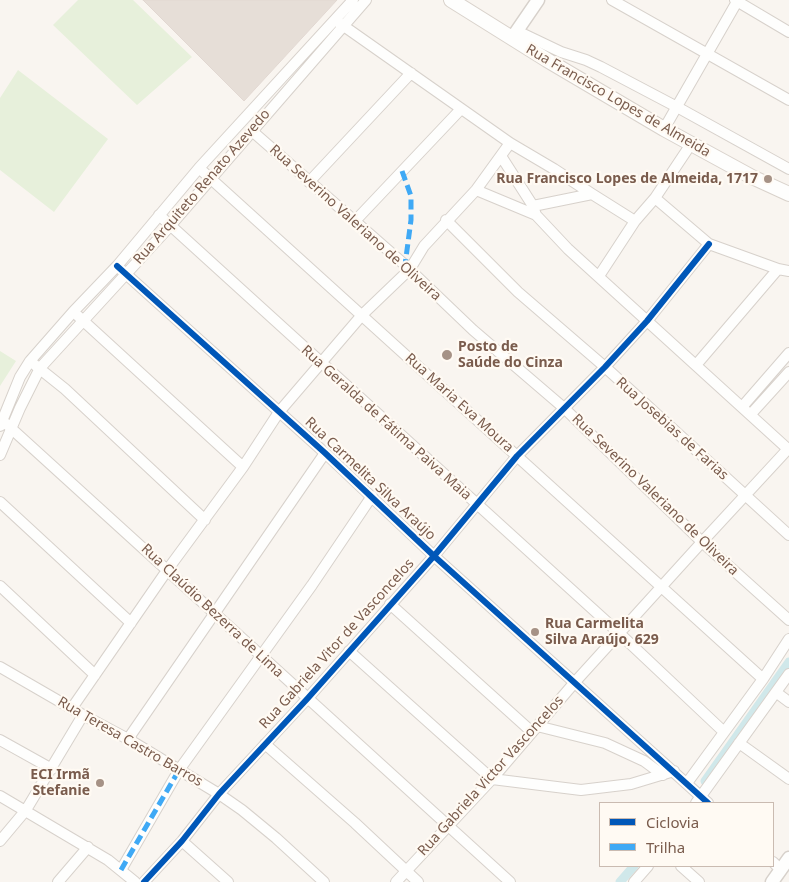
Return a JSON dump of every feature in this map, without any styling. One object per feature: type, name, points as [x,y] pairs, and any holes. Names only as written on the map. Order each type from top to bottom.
[{"type":"main road","name":"Rua Francisco Lopes de Almeida","points":[[452,0],[515,35],[664,129],[752,177],[789,194]]},
{"type":"street","name":"Rua Arquiteto Renato Azevedo","points":[[0,456],[20,408],[40,368],[170,226],[252,130],[339,22],[353,0]]},
{"type":"street","name":"Rua Arquiteto Renato Azevedo","points":[[1,424],[20,376],[30,361],[117,266],[199,168],[309,46],[366,0]]},
{"type":"street","points":[[538,0],[515,35],[601,67],[789,169]]},
{"type":"street","points":[[612,0],[789,100]]},
{"type":"street","points":[[664,129],[737,0],[789,32]]},
{"type":"street","points":[[339,22],[510,143],[635,221]]},
{"type":"street","points":[[309,182],[411,73]]},
{"type":"street","points":[[355,221],[461,109]]},
{"type":"street","name":"Rua Severino Valeriano de Oliveira","points":[[252,130],[410,269],[473,330],[564,408],[702,542],[789,620]]},
{"type":"street","points":[[72,708],[168,570],[243,467],[279,412],[362,316],[410,269],[424,246],[446,220],[476,190],[510,143]]},
{"type":"street","points":[[599,276],[635,221],[655,198],[691,144]]},
{"type":"street","points":[[501,156],[534,210],[568,249],[789,449]]},
{"type":"street","name":"Rua Maria Eva Moura","points":[[199,168],[764,679]]},
{"type":"street","points":[[476,190],[534,210],[592,194]]},
{"type":"street","points":[[655,198],[708,244],[778,269],[789,271]]},
{"type":"street","name":"Rua Geralda de Fátima Paiva Maia","points":[[160,215],[476,505],[619,633],[724,732]]},
{"type":"street","name":"Rua Josebias de Farias","points":[[446,220],[518,292],[605,367],[789,535]]},
{"type":"street","name":"Rua Gabriela Vitor de Vasconcelos","points":[[144,882],[182,841],[219,794],[308,698],[434,556],[517,456],[605,367],[647,321],[708,244]]},
{"type":"street","name":"Rua Carmelita Silva Araújo","points":[[117,266],[325,453],[434,556],[674,771],[702,801]]},
{"type":"street","points":[[696,365],[778,269]]},
{"type":"street","points":[[73,312],[243,467]]},
{"type":"street","points":[[742,407],[787,359]]},
{"type":"street","points":[[30,361],[117,437],[205,520]]},
{"type":"street","points":[[750,414],[789,372]]},
{"type":"street","name":"Rua Claúdio Bezerra de Lima","points":[[1,424],[13,428],[510,882]]},
{"type":"street","name":"Rua Gabriela Victor Vasconcelos","points":[[396,882],[492,779],[619,633],[789,449]]},
{"type":"street","points":[[128,739],[325,453]]},
{"type":"street","points":[[121,870],[178,770],[312,585],[372,496]]},
{"type":"street","points":[[0,502],[131,623]]},
{"type":"street","points":[[0,586],[95,674]]},
{"type":"street","points":[[390,604],[534,729],[605,742],[644,761],[663,775]]},
{"type":"street","points":[[687,783],[764,679],[789,639]]},
{"type":"street","points":[[349,651],[492,779],[580,790],[631,784],[674,771]]},
{"type":"street","name":"Rua Teresa Castro Barros","points":[[0,667],[128,739],[219,794],[276,838],[324,882]]},
{"type":"street","points":[[702,801],[739,743],[789,674]]},
{"type":"street","points":[[776,693],[789,702]]},
{"type":"street","points":[[0,841],[26,810],[83,715]]},
{"type":"street","points":[[0,740],[52,769]]},
{"type":"street","points":[[739,743],[789,779]]},
{"type":"street","points":[[266,744],[418,882]]},
{"type":"street","points":[[0,796],[88,847],[121,870],[134,882]]},
{"type":"street","points":[[182,841],[228,882]]},
{"type":"street","points":[[58,882],[88,847]]},
{"type":"street","points":[[772,882],[776,866],[789,858]]},
{"type":"street","points":[[634,882],[647,867]]},
{"type":"street","points":[[682,867],[699,882]]},
{"type":"green space","points":[[78,0],[133,0],[192,57],[137,105],[53,25]]},
{"type":"green space","points":[[18,70],[108,139],[54,212],[0,170],[0,98]]},
{"type":"green space","points":[[0,351],[16,361],[0,386]]},
{"type":"building","points":[[143,0],[337,0],[244,101]]},
{"type":"waterway","points":[[705,781],[789,662]]},
{"type":"waterway","points":[[620,882],[633,867]]},
{"type":"marked path","points":[[402,171],[411,196],[411,220],[405,265]]},
{"type":"marked path","points":[[121,870],[179,770]]},
{"type":"cycle path","points":[[144,882],[182,841],[219,794],[308,698],[434,556],[517,456],[605,367],[647,321],[709,244]]},
{"type":"cycle path","points":[[117,266],[707,802]]},
{"type":"place","name":"Rua Francisco Lopes de Almeida, 1717","points":[[768,179]]},
{"type":"place","name":"Posto de Saúde do Cinza","points":[[447,355]]},
{"type":"place","name":"Rua Carmelita Silva Araújo, 629","points":[[535,632]]},
{"type":"place","name":"ECI Irmã Stefanie","points":[[100,783]]}]
